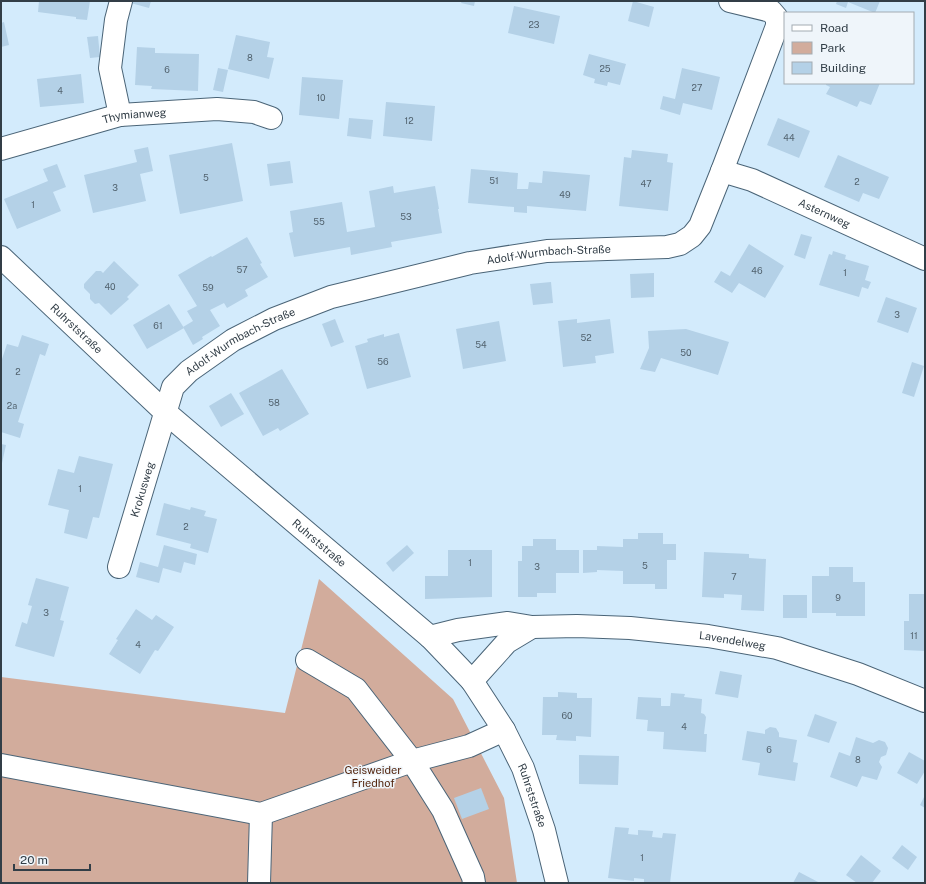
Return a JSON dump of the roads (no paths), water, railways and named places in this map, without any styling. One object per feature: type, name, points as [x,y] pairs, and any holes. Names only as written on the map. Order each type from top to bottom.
[{"type":"street","points":[[120,115],[110,68],[116,20],[121,1]]},
{"type":"street","name":"Adolf-Wurmbach-Straße","points":[[165,412],[173,387],[190,371],[233,340],[274,319],[331,297],[470,263],[547,251],[667,247],[680,244],[692,236],[700,226],[777,26],[777,18],[771,12],[730,1]]},
{"type":"street","name":"Thymianweg","points":[[1,150],[120,115],[217,109],[254,112],[271,118]]},
{"type":"street","name":"Asternweg","points":[[722,171],[752,180],[925,258]]},
{"type":"street","name":"Ruhrststraße","points":[[1,257],[165,412],[430,637],[472,681],[504,730],[523,768],[544,830],[557,883]]},
{"type":"street","name":"Krokusweg","points":[[119,567],[165,412]]},
{"type":"street","name":"Lavendelweg","points":[[430,637],[458,630],[508,623],[532,627],[577,626],[630,628],[708,636],[777,648],[858,674],[925,701]]},
{"type":"street","name":"Lavendelweg","points":[[472,681],[507,642],[532,627]]},
{"type":"street","points":[[307,660],[356,689],[412,761],[443,810],[473,877],[474,883]]},
{"type":"street","points":[[1,765],[261,814],[412,761],[469,746],[504,730]]},
{"type":"street","points":[[260,883],[261,814]]},
{"type":"park label","name":"Geisweider Friedhof","points":[[373,776]]}]
